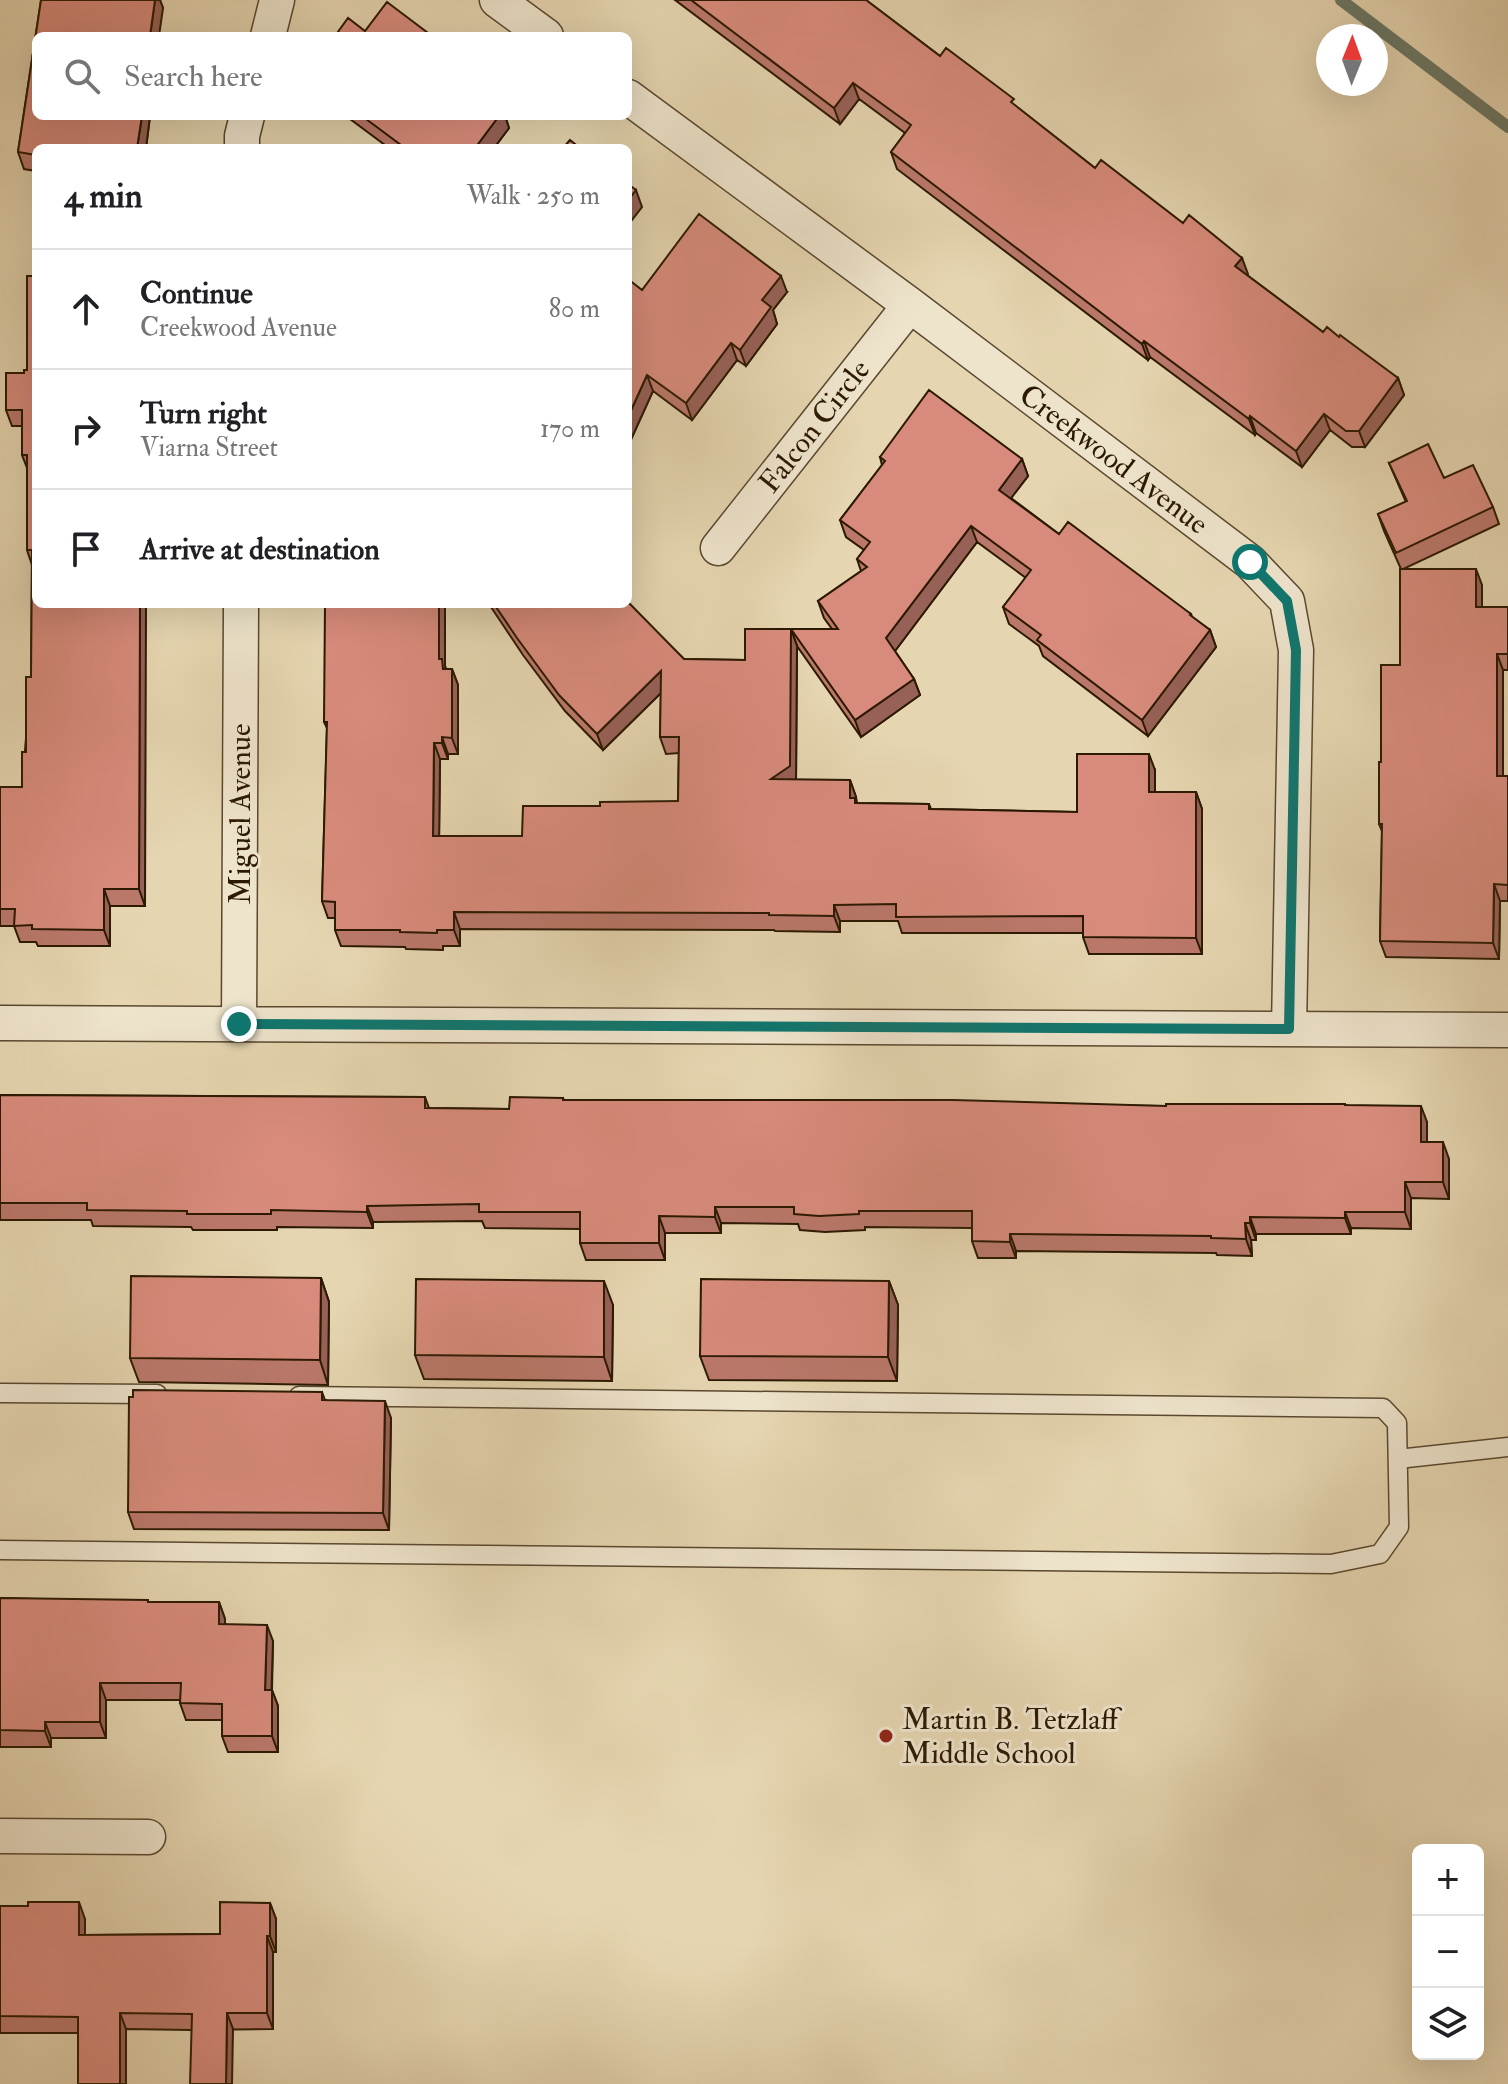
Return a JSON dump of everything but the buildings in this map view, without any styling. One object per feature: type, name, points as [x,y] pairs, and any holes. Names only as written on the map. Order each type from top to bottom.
[{"type":"street","points":[[269,32],[277,0]]},
{"type":"street","points":[[497,0],[541,32]]},
{"type":"street","name":"Creekwood Avenue","points":[[632,100],[1250,562],[1287,601],[1296,650],[1289,1029]]},
{"type":"street","points":[[242,144],[246,120]]},
{"type":"street","name":"Falcon Circle","points":[[718,548],[910,305]]},
{"type":"street","name":"Miguel Avenue","points":[[239,1024],[241,608]]},
{"type":"street","points":[[0,1023],[1508,1030]]},
{"type":"street","points":[[0,1836],[148,1837]]},
{"type":"lane","points":[[0,1393],[175,1395]]},
{"type":"lane","points":[[0,1550],[1331,1564],[1380,1554],[1399,1527],[1397,1423],[1383,1408],[286,1396]]},
{"type":"lane","points":[[1398,1459],[1508,1447]]},
{"type":"waterway","points":[[1341,0],[1508,127]]},
{"type":"place","name":"Martin B. Tetzlaff Middle School","points":[[886,1736]]},
{"type":"route","points":[[239,1024],[1289,1029],[1296,650],[1287,601],[1250,562]]}]
